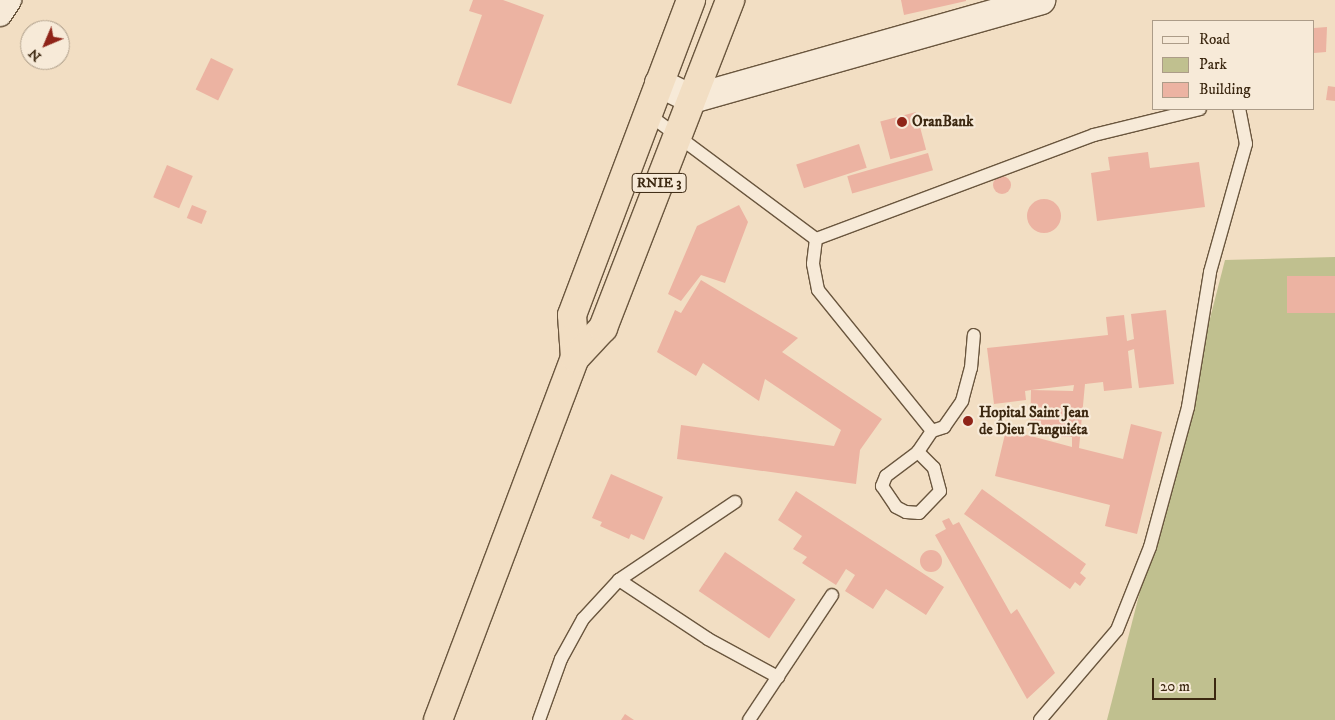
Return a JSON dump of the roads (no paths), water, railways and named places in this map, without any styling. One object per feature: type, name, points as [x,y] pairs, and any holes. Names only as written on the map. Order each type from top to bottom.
[{"type":"highway","name":"RNIE 3","points":[[575,358],[572,315],[691,0]]},
{"type":"highway","name":"RNIE 3","points":[[438,720],[575,358],[603,328],[730,0]]},
{"type":"main road","points":[[659,83],[692,98],[1041,0]]},
{"type":"street","points":[[0,14],[9,0]]},
{"type":"lane","points":[[816,239],[1094,135],[1196,110]]},
{"type":"lane","points":[[1040,720],[1117,630],[1150,548],[1188,407],[1210,272],[1246,144],[1239,110]]},
{"type":"lane","points":[[648,114],[677,138],[762,196],[816,239]]},
{"type":"lane","points":[[816,239],[813,264],[818,290],[932,431]]},
{"type":"lane","points":[[918,452],[934,468],[940,491],[919,513],[906,512],[892,503],[882,486],[886,476],[918,452],[932,431],[944,426],[962,401],[971,368],[974,335]]},
{"type":"lane","points":[[539,720],[561,659],[583,619],[619,580],[735,502]]},
{"type":"lane","points":[[619,580],[708,639],[778,676]]},
{"type":"lane","points":[[749,720],[832,595]]},
{"type":"place","name":"OranBank","points":[[902,122]]},
{"type":"place","name":"Hopital Saint Jean de Dieu Tanguiéta","points":[[968,421]]}]
